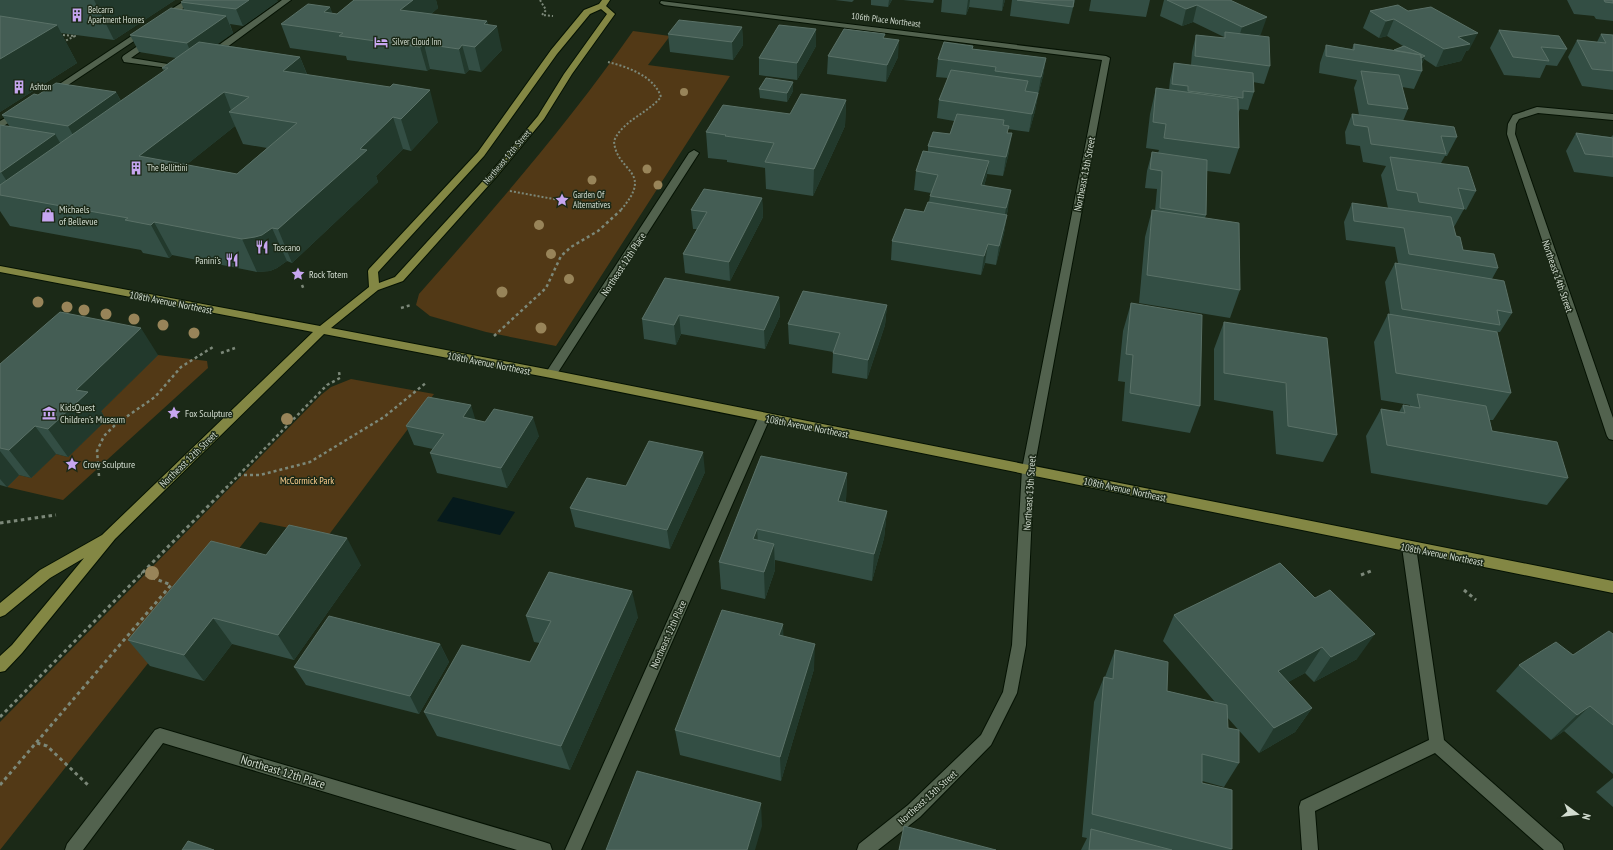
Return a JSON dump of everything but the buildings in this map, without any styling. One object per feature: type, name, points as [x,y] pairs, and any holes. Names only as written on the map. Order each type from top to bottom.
[{"type":"main road","name":"Northeast 12th Street","points":[[0,666],[17,648],[110,535],[321,331],[374,288],[399,279],[494,174],[541,117],[568,74],[610,14],[604,3],[587,12],[554,52],[481,154],[372,271],[374,288]]},
{"type":"main road","name":"108th Avenue Northeast","points":[[0,269],[551,374],[1613,588]]},
{"type":"main road","name":"Northeast 12th Street","points":[[0,611],[45,574],[110,535]]},
{"type":"street","points":[[44,97],[191,0]]},
{"type":"street","points":[[204,60],[286,0]]},
{"type":"street","name":"106th Place Northeast","points":[[664,3],[1106,58]]},
{"type":"street","points":[[160,36],[126,58],[127,60],[191,70],[178,79]]},
{"type":"street","name":"Northeast 13th Street","points":[[865,850],[914,811],[986,740],[1010,693],[1019,645],[1028,469],[1106,58]]},
{"type":"street","points":[[0,125],[25,109]]},
{"type":"street","name":"Northeast 14th Street","points":[[1613,118],[1537,110],[1516,117],[1512,124],[1511,134],[1517,156],[1613,436]]},
{"type":"street","name":"Northeast 12th Place","points":[[551,374],[694,153]]},
{"type":"street","name":"Northeast 12th Place","points":[[573,850],[764,418]]},
{"type":"street","points":[[1409,547],[1437,744],[1556,850]]},
{"type":"street","name":"Northeast 12th Place","points":[[73,850],[160,735],[544,850]]},
{"type":"street","points":[[1310,850],[1307,807],[1437,744]]},
{"type":"path","points":[[540,0],[546,10],[542,15],[559,17]]},
{"type":"path","points":[[60,41],[66,42],[75,36],[62,35]]},
{"type":"path","points":[[494,336],[512,322],[547,286],[554,264],[566,252],[591,236],[614,218],[628,200],[635,185],[634,174],[616,153],[613,142],[617,133],[625,125],[656,105],[661,97],[656,86],[645,78],[619,64],[608,62]]},
{"type":"path","points":[[507,191],[559,200]]},
{"type":"path","points":[[302,285],[304,290]]},
{"type":"path","points":[[401,308],[411,305]]},
{"type":"path","points":[[99,476],[97,458],[98,445],[106,432],[117,422],[151,400],[163,389],[177,369],[213,347]]},
{"type":"path","points":[[221,353],[235,348]]},
{"type":"path","points":[[0,717],[327,385],[340,378],[339,372]]},
{"type":"path","points":[[238,475],[260,475],[310,462],[360,430],[384,417],[427,382]]},
{"type":"path","points":[[0,523],[56,515]]},
{"type":"path","points":[[1361,575],[1371,571]]},
{"type":"path","points":[[0,785],[170,585],[141,573]]},
{"type":"path","points":[[1464,590],[1476,600]]},
{"type":"path","points":[[37,743],[47,746],[108,803]]},
{"type":"green space","points":[[633,31],[670,36],[648,65],[730,76],[556,346],[486,332],[430,316],[416,305],[419,294],[530,166],[583,99]]},
{"type":"green space","points":[[158,355],[207,361],[208,368],[63,500],[7,487],[19,475],[31,478],[56,454],[68,457],[106,420],[95,417]]},
{"type":"green space","name":"McCormick Park","points":[[351,379],[434,394],[328,536],[260,522],[0,850],[0,722],[321,395],[331,387]]},
{"type":"shaded area","points":[[453,497],[515,512],[500,535],[437,521]]},
{"type":"place","name":"Belcarra Apartment Homes","points":[[77,15]]},
{"type":"place","name":"Silver Cloud Inn","points":[[381,42]]},
{"type":"place","name":"Ashton","points":[[19,87]]},
{"type":"place","name":"The Bellittini","points":[[136,168]]},
{"type":"place","name":"Garden Of Alternatives","points":[[562,200]]},
{"type":"place","name":"Michaels of Bellevue","points":[[48,215]]},
{"type":"place","name":"Toscano","points":[[262,247]]},
{"type":"place","name":"Panini’s","points":[[232,260]]},
{"type":"place","name":"Rock Totem","points":[[298,274]]},
{"type":"place","name":"KidsQuest Children's Museum","points":[[49,413]]},
{"type":"place","name":"Fox Sculpture","points":[[174,413]]},
{"type":"place","name":"Crow Sculpture","points":[[72,464]]}]
